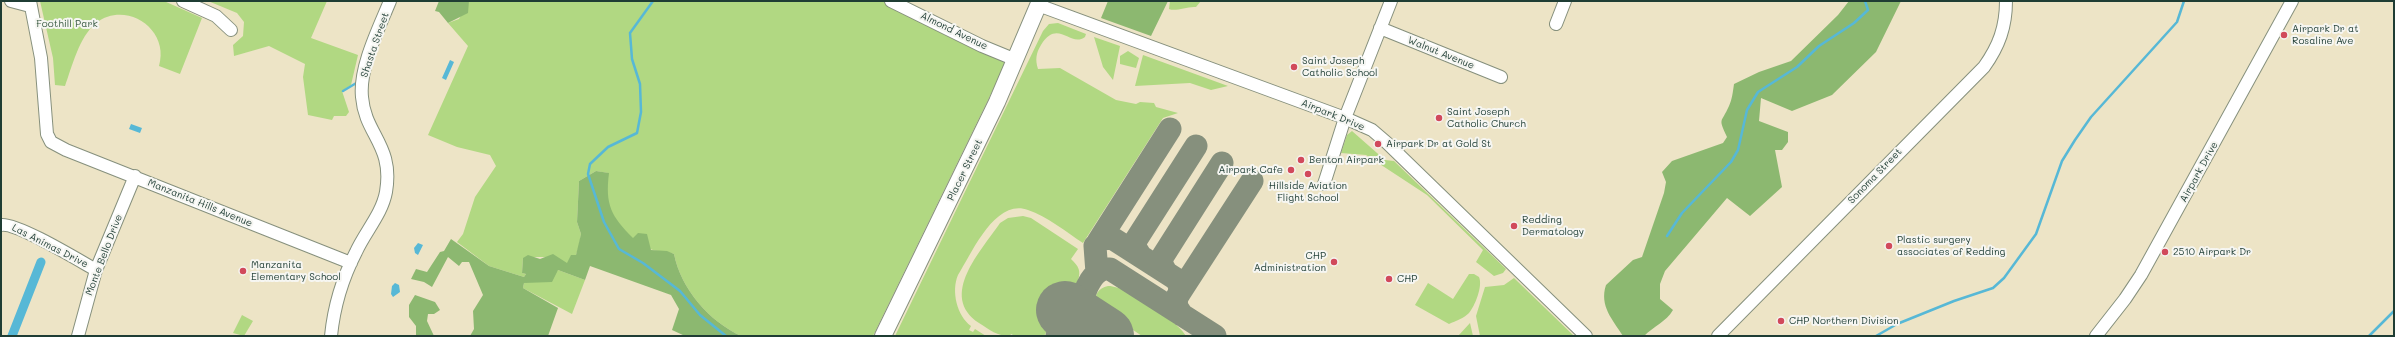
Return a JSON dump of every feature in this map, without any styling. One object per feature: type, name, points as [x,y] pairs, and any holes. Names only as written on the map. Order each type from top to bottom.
[{"type":"main road","name":"Placer Street","points":[[883,336],[1016,60],[1039,3]]},
{"type":"street","points":[[11,1],[30,4]]},
{"type":"street","points":[[183,1],[216,16],[231,30]]},
{"type":"street","name":"Shasta Street","points":[[331,336],[337,299],[351,263],[379,209],[386,186],[387,165],[384,150],[369,122],[361,91],[364,69],[390,1]]},
{"type":"street","name":"Almond Avenue","points":[[891,1],[970,40],[1016,60]]},
{"type":"street","points":[[1324,184],[1345,118],[1391,1]]},
{"type":"street","points":[[1556,24],[1565,1]]},
{"type":"street","name":"Sonoma Street","points":[[1718,336],[1984,67],[1996,49],[2002,34],[2006,1]]},
{"type":"street","name":"Airpark Drive","points":[[2096,336],[2125,299],[2141,275],[2292,1]]},
{"type":"street","name":"Airpark Drive","points":[[1039,3],[1345,118],[1372,130],[1586,336]]},
{"type":"street","name":"Manzanita Hills Avenue","points":[[30,4],[41,58],[46,131],[50,141],[66,150],[135,176],[351,263]]},
{"type":"street","name":"Walnut Avenue","points":[[1380,28],[1501,77]]},
{"type":"street","name":"Monte Bello Drive","points":[[78,336],[96,270],[135,176]]},
{"type":"street","name":"Las Animas Drive","points":[[2,225],[21,230],[96,270]]},
{"type":"green space","name":"Foothill Park","points":[[40,1],[164,1],[202,18],[180,74],[159,66],[161,53],[158,40],[152,30],[143,22],[132,17],[120,15],[108,17],[96,23],[90,29],[77,53],[65,86],[55,85],[53,58]]},
{"type":"green space","points":[[208,1],[327,1],[311,38],[358,55],[351,85],[342,91],[349,112],[346,116],[334,116],[332,120],[308,115],[303,77],[305,64],[269,46],[234,56],[233,45],[243,36],[244,22],[237,13]]},
{"type":"green space","points":[[439,1],[469,1],[468,13],[448,23],[439,12],[435,11]]},
{"type":"green space","points":[[469,1],[884,1],[1006,63],[873,336],[741,336],[718,322],[698,302],[683,279],[674,254],[653,250],[643,246],[629,236],[617,223],[612,216],[607,201],[608,173],[596,171],[579,181],[577,222],[581,234],[576,255],[567,264],[556,259],[545,257],[523,258],[522,273],[526,274],[524,277],[489,266],[457,242],[463,234],[475,197],[496,166],[490,155],[457,147],[428,135],[468,46],[448,23],[459,19]]},
{"type":"green space","points":[[1108,1],[1168,1],[1151,36],[1101,18]]},
{"type":"green space","points":[[1170,1],[1201,1],[1196,7],[1172,10],[1169,9]]},
{"type":"green space","points":[[1849,1],[1901,1],[1876,52],[1832,95],[1792,111],[1761,98],[1759,121],[1788,132],[1788,142],[1782,150],[1775,150],[1782,187],[1750,216],[1727,198],[1665,271],[1660,284],[1660,299],[1673,310],[1670,314],[1644,336],[1623,336],[1608,312],[1604,300],[1604,293],[1606,285],[1633,260],[1642,257],[1664,193],[1666,182],[1662,172],[1672,161],[1723,143],[1727,137],[1722,126],[1722,121],[1730,104],[1734,84],[1759,72],[1791,61],[1838,15]]},
{"type":"green space","points":[[1058,23],[1086,34],[1085,37],[1074,39],[1064,35],[1053,34],[1047,37],[1037,54],[1036,63],[1038,69],[1060,68],[1116,100],[1136,104],[1140,102],[1154,103],[1156,107],[1178,113],[1163,118],[1083,243],[1049,220],[1028,210],[1016,208],[1005,212],[995,219],[978,242],[958,275],[955,288],[955,296],[959,310],[966,322],[971,326],[969,330],[973,332],[975,329],[986,336],[895,336],[1043,31],[1049,24]]},
{"type":"green space","points":[[1094,37],[1120,46],[1113,80],[1103,67]]},
{"type":"green space","points":[[1128,51],[1139,58],[1136,68],[1120,64],[1120,56]]},
{"type":"green space","points":[[1143,55],[1228,86],[1211,90],[1190,83],[1135,86]]},
{"type":"green space","points":[[1352,131],[1385,160],[1394,161],[1506,269],[1503,273],[1494,276],[1476,262],[1483,250],[1427,195],[1366,155],[1341,153],[1347,135]]},
{"type":"green space","points":[[596,171],[609,173],[609,202],[611,209],[619,223],[625,230],[633,238],[638,233],[647,234],[651,250],[667,251],[674,254],[683,279],[698,302],[718,322],[741,336],[685,336],[672,330],[679,309],[671,295],[590,266],[585,280],[558,270],[552,282],[524,283],[523,288],[558,308],[548,336],[470,336],[474,329],[473,311],[483,295],[469,262],[462,262],[459,266],[448,257],[432,287],[424,282],[411,279],[416,269],[427,272],[440,252],[444,251],[451,239],[489,266],[524,277],[526,274],[522,273],[523,258],[528,255],[540,259],[553,254],[567,263],[571,255],[576,255],[581,234],[577,222],[579,181]]},
{"type":"green space","points":[[1023,216],[1031,218],[1078,249],[1071,259],[1079,269],[1078,281],[1044,336],[1015,336],[1011,334],[1010,336],[1005,336],[997,334],[979,323],[967,312],[962,300],[963,287],[967,273],[974,260],[1000,223],[1008,218]]},
{"type":"green space","points":[[558,270],[585,280],[572,314],[523,288],[524,283]]},
{"type":"green space","points":[[1469,274],[1474,274],[1479,277],[1480,285],[1474,306],[1469,313],[1462,318],[1449,324],[1415,305],[1428,283],[1453,299]]},
{"type":"green space","points":[[1514,278],[1574,336],[1480,336],[1476,316],[1485,287],[1504,285]]},
{"type":"green space","points":[[1108,286],[1116,287],[1138,297],[1162,313],[1186,336],[1142,336],[1096,305],[1096,295],[1099,290]]},
{"type":"green space","points":[[415,295],[435,302],[440,310],[434,314],[428,314],[427,321],[434,336],[416,336],[416,326],[409,317],[409,305]]},
{"type":"green space","points":[[242,315],[253,321],[244,336],[233,333]]},
{"type":"green space","points":[[1470,323],[1473,336],[1458,336]]},
{"type":"water","points":[[450,60],[454,62],[446,80],[442,78]]},
{"type":"water","points":[[131,124],[142,128],[140,133],[129,129]]},
{"type":"water","points":[[418,243],[423,245],[418,255],[415,253],[414,248]]},
{"type":"water","points":[[395,283],[399,285],[400,292],[393,297],[391,294],[392,286]]},
{"type":"waterway","points":[[653,1],[630,33],[632,59],[640,84],[641,112],[637,133],[608,147],[590,164],[588,174],[604,222],[619,249],[643,263],[680,291],[700,315],[726,336]]},
{"type":"waterway","points":[[1667,236],[1682,213],[1731,162],[1738,150],[1747,110],[1758,92],[1797,67],[1819,46],[1854,23],[1868,10],[1865,1]]},
{"type":"waterway","points":[[1876,336],[1897,324],[1954,301],[1993,288],[2004,278],[2036,234],[2062,161],[2075,140],[2091,117],[2177,22],[2184,1]]},
{"type":"waterway","points":[[343,91],[358,82]]},
{"type":"waterway","points":[[12,336],[41,262]]},
{"type":"waterway","points":[[2369,336],[2394,311]]},
{"type":"taxiway","points":[[1098,242],[1170,129]]},
{"type":"taxiway","points":[[1140,255],[1135,247],[1136,240],[1196,146]]},
{"type":"taxiway","points":[[1166,272],[1161,263],[1163,256],[1222,163]]},
{"type":"taxiway","points":[[1182,315],[1176,306],[1177,297],[1252,181]]},
{"type":"taxiway","points":[[1097,273],[1095,246],[1102,239],[1112,238],[1176,279],[1180,286],[1179,294]]},
{"type":"taxiway","points":[[1083,304],[1090,280],[1099,271],[1110,269],[1215,336]]},
{"type":"taxiway","points":[[1095,328],[1108,336]]},
{"type":"taxiway","points":[[1057,336],[1067,329]]},
{"type":"runway","points":[[1065,310],[1105,336]]},
{"type":"place","name":"Airpark Dr at Rosaline Ave","points":[[2284,35]]},
{"type":"place","name":"Saint Joseph Catholic School","points":[[1294,67]]},
{"type":"place","name":"Saint Joseph Catholic Church","points":[[1439,118]]},
{"type":"place","name":"Airpark Dr at Gold St","points":[[1378,144]]},
{"type":"place","name":"Benton Airpark","points":[[1301,160]]},
{"type":"place","name":"Airpark Cafe","points":[[1291,170]]},
{"type":"place","name":"Hillside Aviation Flight School","points":[[1308,174]]},
{"type":"place","name":"Redding Dermatology","points":[[1514,226]]},
{"type":"place","name":"Plastic surgery associates of Redding","points":[[1889,246]]},
{"type":"place","name":"2510 Airpark Dr","points":[[2165,252]]},
{"type":"place","name":"CHP Administration","points":[[1334,262]]},
{"type":"place","name":"Manzanita Elementary School","points":[[243,271]]},
{"type":"place","name":"CHP","points":[[1389,279]]},
{"type":"place","name":"CHP Northern Division","points":[[1781,321]]}]
